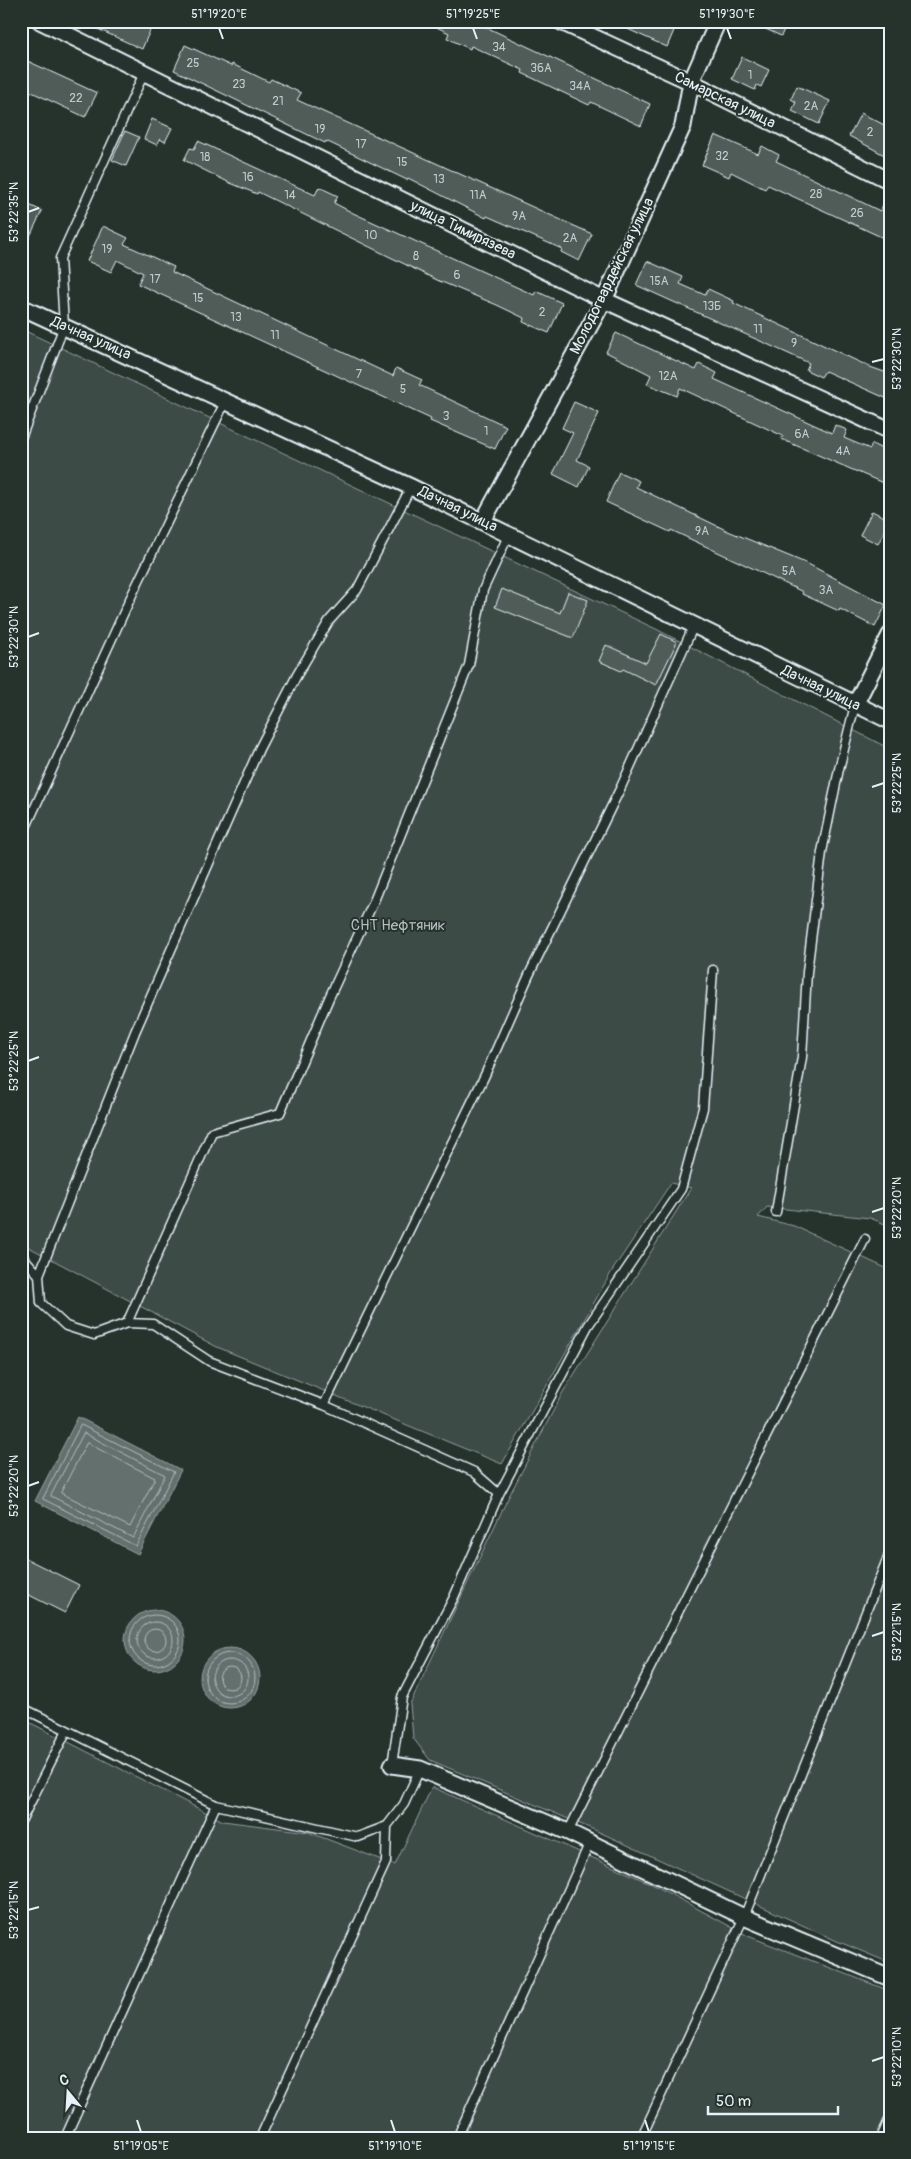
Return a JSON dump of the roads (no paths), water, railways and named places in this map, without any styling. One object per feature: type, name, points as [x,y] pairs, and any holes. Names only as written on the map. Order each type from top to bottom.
[{"type":"street","name":"улица Тимирязева","points":[[40,21],[604,300],[890,430]]},
{"type":"street","name":"Самарская улица","points":[[559,21],[691,82],[890,181]]},
{"type":"street","name":"Молодогвардейская улица","points":[[483,522],[604,300],[683,126],[691,82],[718,21]]},
{"type":"street","name":"Дачная улица","points":[[21,307],[411,487],[890,721]]},
{"type":"street","points":[[855,704],[890,635]]},
{"type":"street","points":[[392,1765],[420,1769],[568,1832],[744,1918],[890,1978]]},
{"type":"lane","points":[[21,438],[64,326],[60,258],[144,73]]},
{"type":"lane","points":[[21,838],[130,599],[226,400]]},
{"type":"lane","points":[[411,487],[357,590],[329,621],[297,675],[259,749],[135,1032],[39,1275],[41,1303],[66,1326],[94,1335],[127,1323],[154,1324],[209,1361],[324,1405],[474,1472],[499,1494]]},
{"type":"lane","points":[[127,1323],[212,1132],[280,1114],[329,998],[374,900],[469,665],[483,590],[508,534]]},
{"type":"lane","points":[[324,1405],[485,1075],[529,975],[621,787],[694,625]]},
{"type":"lane","points":[[776,1212],[802,1057],[807,972],[822,852],[855,704]]},
{"type":"lane","points":[[392,1765],[402,1697],[454,1597],[499,1494],[588,1326],[681,1188],[703,1108],[713,970]]},
{"type":"lane","points":[[568,1832],[865,1239]]},
{"type":"lane","points":[[21,1255],[39,1275]]},
{"type":"lane","points":[[641,2138],[744,1918],[890,1552]]},
{"type":"lane","points":[[21,1707],[216,1805],[358,1837],[387,1826],[404,1804],[420,1769]]},
{"type":"lane","points":[[21,1821],[67,1730]]},
{"type":"lane","points":[[65,2138],[216,1805]]},
{"type":"lane","points":[[260,2138],[386,1862],[387,1826]]},
{"type":"lane","points":[[457,2138],[590,1842]]},
{"type":"lane","points":[[881,2138],[890,2118]]},
{"type":"water","points":[[78,1417],[181,1470],[138,1554],[35,1501]]},
{"type":"water","points":[[155,1610],[172,1615],[180,1623],[185,1640],[180,1657],[172,1665],[155,1670],[138,1665],[130,1657],[125,1640],[130,1623],[138,1615]]},
{"type":"water","points":[[230,1648],[247,1653],[255,1661],[260,1678],[255,1695],[247,1703],[230,1708],[213,1703],[205,1695],[200,1678],[205,1661],[213,1653]]},
{"type":"park label","name":"СНТ Нефтяник","points":[[398,925]]}]
